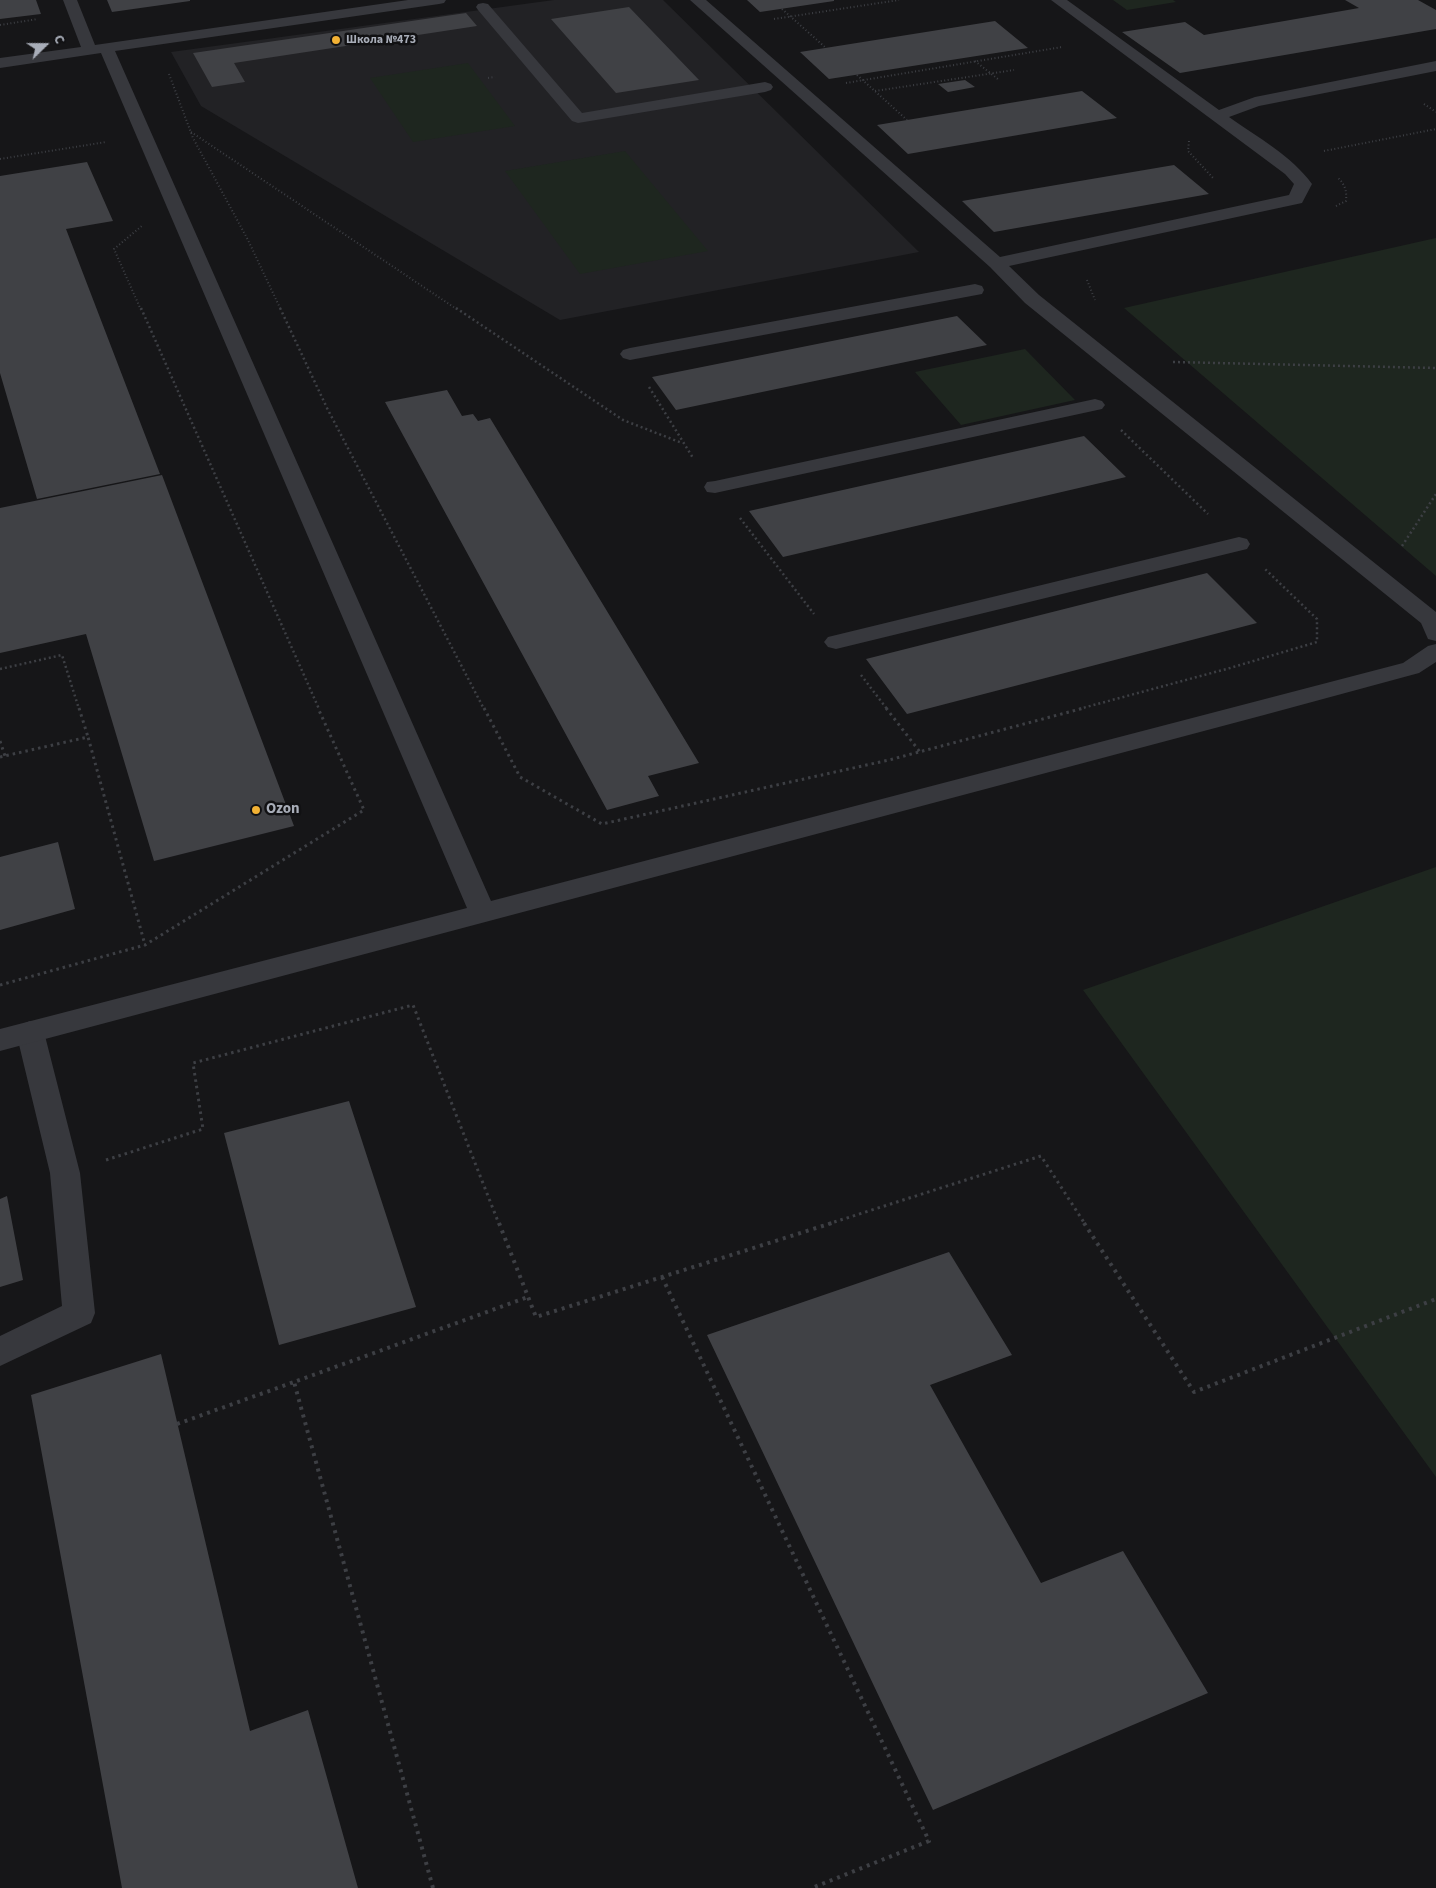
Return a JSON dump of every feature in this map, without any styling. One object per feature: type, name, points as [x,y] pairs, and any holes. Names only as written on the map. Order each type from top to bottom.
[{"type":"street","points":[[70,0],[98,49],[483,914]]},
{"type":"street","points":[[0,63],[439,0]]},
{"type":"street","points":[[697,0],[996,263],[1032,299],[1432,620],[1436,634]]},
{"type":"street","points":[[996,263],[1263,208],[1296,198],[1303,184],[1291,170],[1058,0]]},
{"type":"street","points":[[483,7],[578,118],[765,87]]},
{"type":"street","points":[[1217,116],[1255,102],[1436,66]]},
{"type":"street","points":[[630,354],[975,290]]},
{"type":"street","points":[[716,487],[1095,405]]},
{"type":"street","points":[[836,642],[1239,544]]},
{"type":"street","points":[[0,1040],[1411,668],[1436,651]]},
{"type":"street","points":[[0,1352],[79,1313],[66,1173],[30,1032]]},
{"type":"path","points":[[773,19],[899,0]]},
{"type":"path","points":[[782,9],[826,48]]},
{"type":"path","points":[[0,25],[44,18]]},
{"type":"path","points":[[844,83],[1069,46]]},
{"type":"path","points":[[975,61],[989,74],[999,80]]},
{"type":"path","points":[[875,92],[1014,70]]},
{"type":"path","points":[[857,75],[907,120]]},
{"type":"path","points":[[1316,152],[1436,129]]},
{"type":"path","points":[[191,131],[623,420],[682,443]]},
{"type":"path","points":[[0,159],[108,141]]},
{"type":"path","points":[[1189,141],[1188,151],[1219,185]]},
{"type":"path","points":[[1329,209],[1346,201],[1347,191],[1341,180],[1334,175]]},
{"type":"path","points":[[0,985],[145,944],[364,810],[114,249],[146,222]]},
{"type":"path","points":[[1086,277],[1094,299],[1101,306]]},
{"type":"path","points":[[630,354],[682,443],[920,752]]},
{"type":"path","points":[[1165,362],[1436,368]]},
{"type":"path","points":[[1399,549],[1436,494]]},
{"type":"path","points":[[0,669],[62,655],[88,737],[145,944]]},
{"type":"path","points":[[0,757],[88,737]]},
{"type":"path","points":[[0,741],[4,756]]},
{"type":"path","points":[[66,1173],[203,1129],[193,1063],[413,1006],[536,1317],[1041,1156],[1194,1392],[1436,1299]]},
{"type":"path","points":[[662,1277],[929,1841],[812,1888]]},
{"type":"path","points":[[177,1424],[528,1297]]},
{"type":"path","points":[[294,1382],[433,1888]]},
{"type":"shaded area","points":[[554,0],[663,0],[919,252],[560,320],[201,106],[171,52]]},
{"type":"shaded area","points":[[1113,0],[1173,0],[1176,2],[1127,10]]},
{"type":"shaded area","points":[[468,63],[515,126],[413,142],[370,78]]},
{"type":"shaded area","points":[[625,151],[708,251],[580,274],[505,171]]},
{"type":"shaded area","points":[[1436,238],[1436,576],[1124,308]]},
{"type":"shaded area","points":[[1025,349],[1075,400],[961,425],[915,372]]},
{"type":"shaded area","points":[[1436,867],[1436,1477],[1083,990]]},
{"type":"building","points":[[0,0],[36,0],[41,14],[0,19]]},
{"type":"building","points":[[107,0],[190,0],[190,1],[112,12]]},
{"type":"building","points":[[747,0],[834,0],[834,1],[760,12]]},
{"type":"building","points":[[1345,0],[1418,0],[1436,10],[1436,29],[1180,73],[1122,32],[1185,22],[1204,35],[1359,8]]},
{"type":"building","points":[[629,7],[699,80],[616,93],[551,19]]},
{"type":"building","name":"Школа №473","points":[[466,13],[477,26],[234,63],[245,82],[212,87],[193,53]]},
{"type":"building","points":[[995,21],[1028,48],[829,79],[800,52]]},
{"type":"building","points":[[965,80],[975,87],[948,92],[938,84]]},
{"type":"building","points":[[1082,91],[1117,118],[908,154],[877,125]]},
{"type":"building","points":[[87,162],[113,221],[66,229],[160,474],[37,499],[0,373],[0,176]]},
{"type":"building","points":[[1174,165],[1209,194],[994,232],[962,201]]},
{"type":"building","points":[[957,316],[987,345],[676,410],[652,377]]},
{"type":"building","points":[[447,390],[462,416],[473,414],[478,421],[490,418],[699,763],[648,776],[659,796],[607,810],[385,402]]},
{"type":"building","points":[[1084,436],[1126,477],[783,557],[749,511]]},
{"type":"building","points":[[162,475],[294,826],[154,861],[86,634],[0,653],[0,508]]},
{"type":"building","points":[[1207,573],[1257,623],[907,714],[866,659]]},
{"type":"building","points":[[58,842],[75,909],[0,930],[0,857]]},
{"type":"building","points":[[349,1101],[416,1307],[279,1345],[224,1133]]},
{"type":"building","points":[[7,1196],[23,1280],[0,1287],[0,1199]]},
{"type":"building","points":[[949,1252],[1012,1355],[930,1385],[1041,1583],[1123,1551],[1208,1693],[933,1810],[707,1335]]},
{"type":"building","points":[[161,1354],[250,1731],[308,1710],[358,1888],[122,1888],[31,1395]]},
{"type":"place","name":"Школа №473","points":[[336,40]]},
{"type":"place","name":"Ozon","points":[[256,810]]}]
